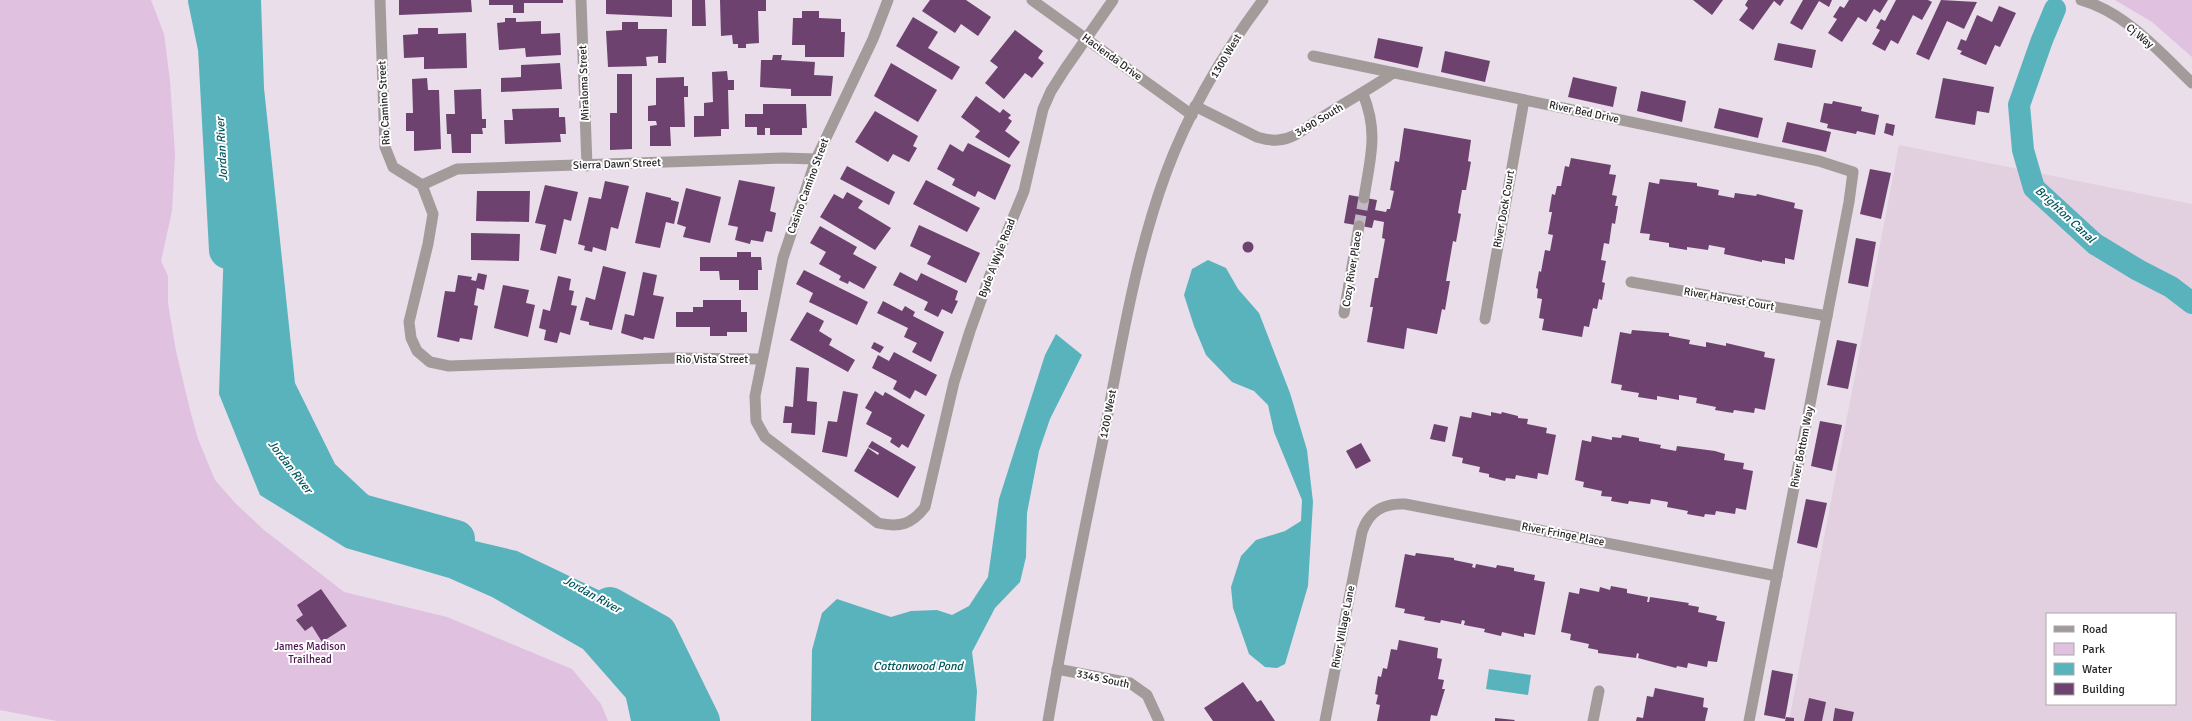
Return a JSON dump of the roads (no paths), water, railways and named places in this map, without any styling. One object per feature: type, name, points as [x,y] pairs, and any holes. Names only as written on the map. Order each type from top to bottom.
[{"type":"street","name":"Rio Camino Street","points":[[380,0],[385,148],[393,167],[422,185]]},
{"type":"street","name":"Miraloma Street","points":[[581,0],[587,166]]},
{"type":"street","name":"Casino Camino Street","points":[[761,359],[783,258],[816,158],[873,39],[888,0]]},
{"type":"street","name":"Hacienda Drive","points":[[1032,0],[1086,39],[1194,110]]},
{"type":"street","name":"Byde A Wyle Road","points":[[905,523],[916,518],[925,507],[954,382],[970,331],[994,264],[1024,191],[1043,109],[1051,91],[1113,0]]},
{"type":"street","name":"1300 West","points":[[1194,110],[1244,25],[1263,0]]},
{"type":"street","name":"Cj Way","points":[[2081,0],[2112,14],[2142,36],[2192,83]]},
{"type":"street","name":"River Bed Drive","points":[[1313,56],[1819,161],[1853,172]]},
{"type":"street","name":"3490 South","points":[[1194,110],[1257,137],[1278,140],[1295,135],[1319,119],[1363,94],[1393,73]]},
{"type":"street","points":[[1363,94],[1371,112],[1373,140],[1364,198]]},
{"type":"street","name":"River Dock Court","points":[[1485,319],[1524,100]]},
{"type":"street","name":"1200 West","points":[[1048,721],[1057,669],[1130,304],[1145,239],[1166,172],[1194,110]]},
{"type":"street","name":"Sierra Dawn Street","points":[[422,185],[457,169],[816,158]]},
{"type":"street","name":"River Bottom Way","points":[[1749,721],[1827,316],[1853,172]]},
{"type":"street","name":"Rio Vista Street","points":[[422,185],[433,214],[428,244],[409,322],[411,338],[417,351],[430,362],[449,366],[674,358],[761,359],[754,409],[756,422],[765,437],[878,523],[892,526],[905,523]]},
{"type":"street","name":"Cozy River Place","points":[[1344,313],[1359,226]]},
{"type":"street","name":"River Harvest Court","points":[[1631,282],[1827,316]]},
{"type":"street","name":"River Fringe Place","points":[[1362,532],[1365,522],[1382,506],[1392,503],[1405,504],[1777,576]]},
{"type":"street","name":"River Village Lane","points":[[1325,721],[1362,532]]},
{"type":"street","name":"3345 South","points":[[1057,669],[1130,683],[1146,695],[1159,721]]},
{"type":"street","points":[[1593,721],[1599,691]]},
{"type":"water","points":[[207,0],[261,0],[264,88],[295,383],[335,464],[398,523],[517,551],[634,607],[694,671],[706,721],[631,721],[626,698],[583,649],[492,597],[449,578],[346,548],[260,495],[219,394],[227,154]]},
{"type":"water","points":[[1208,260],[1226,268],[1238,289],[1259,313],[1290,393],[1307,450],[1313,502],[1308,586],[1285,664],[1277,668],[1265,667],[1249,654],[1233,608],[1231,587],[1241,556],[1256,540],[1285,531],[1301,521],[1302,500],[1274,432],[1268,405],[1254,391],[1232,382],[1206,355],[1194,326],[1184,295],[1192,269]]},
{"type":"water","name":"Cottonwood Pond","points":[[1056,334],[1082,355],[1050,419],[1039,451],[1027,513],[1026,557],[1020,582],[995,608],[972,652],[977,691],[975,721],[811,721],[812,650],[822,613],[837,599],[891,617],[911,611],[937,610],[952,615],[969,606],[988,577],[999,499],[1045,355]]},
{"type":"water","points":[[1489,669],[1531,675],[1528,695],[1486,689]]},
{"type":"waterway","name":"Jordan River","points":[[207,0],[217,48],[228,250]]},
{"type":"waterway","name":"Brighton Canal","points":[[2055,9],[2042,40],[2019,105],[2023,150],[2034,188],[2095,244],[2138,270],[2171,287],[2192,303]]},
{"type":"waterway","name":"Jordan River","points":[[347,509],[456,539]]},
{"type":"waterway","name":"Jordan River","points":[[610,606],[658,633],[701,721]]},
{"type":"tunnel","points":[[1359,226],[1364,198]]},
{"type":"park label","name":"James Madison Trailhead","points":[[310,652]]}]
